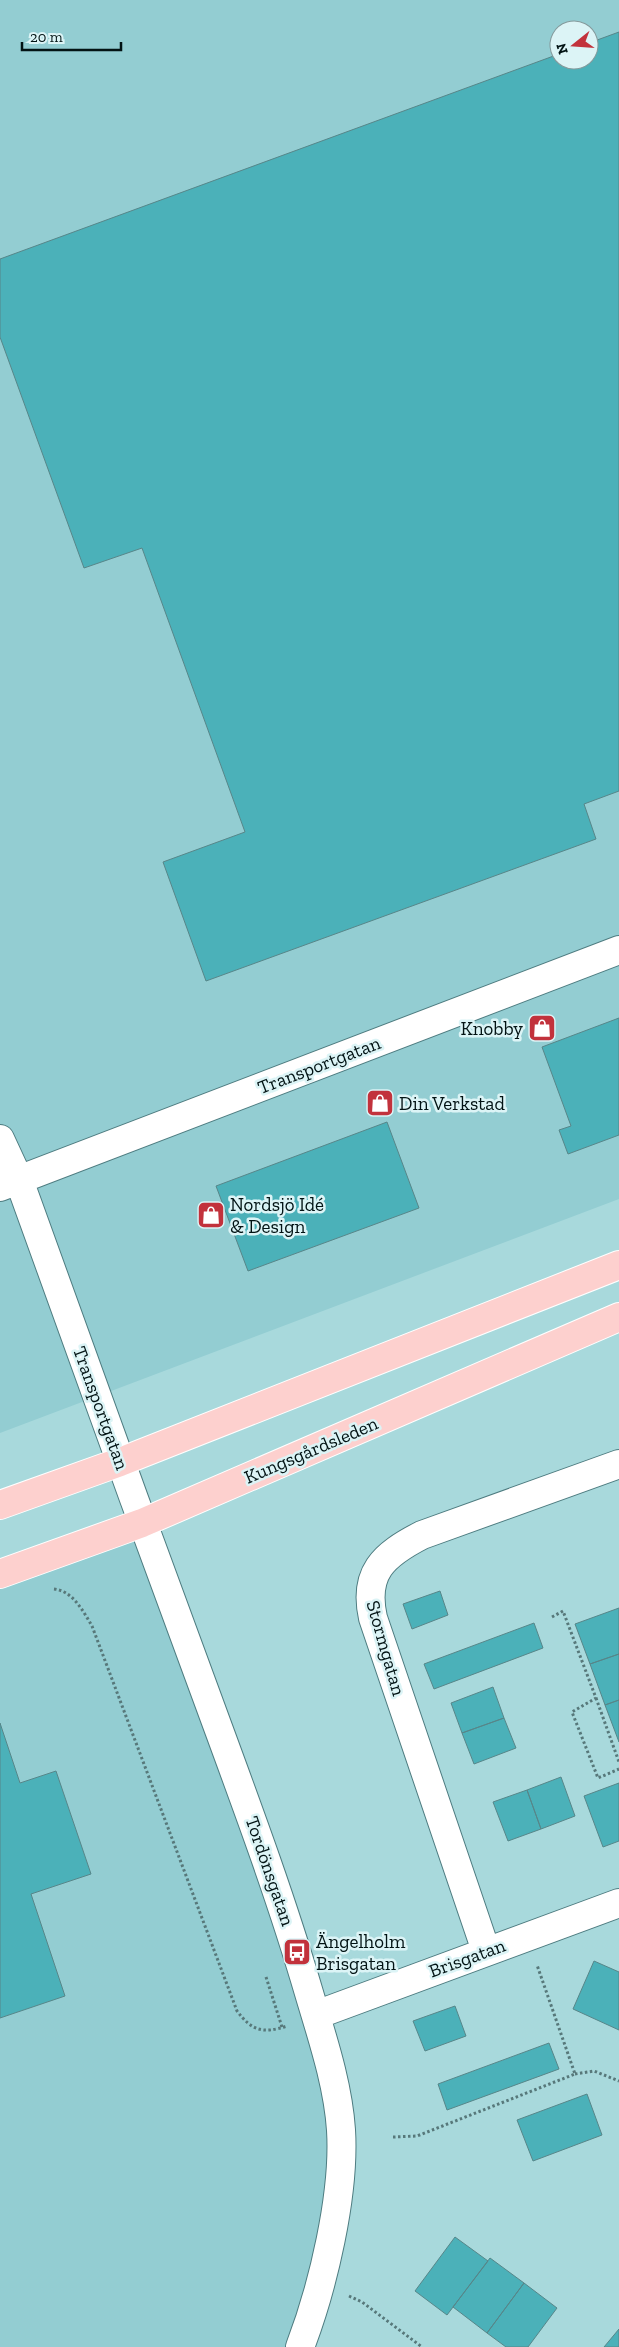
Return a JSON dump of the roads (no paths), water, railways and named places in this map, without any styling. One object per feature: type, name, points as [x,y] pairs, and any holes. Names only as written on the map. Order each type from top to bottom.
[{"type":"main road","points":[[0,1505],[120,1462],[619,1265]]},
{"type":"main road","name":"Kungsgårdsleden","points":[[0,1574],[142,1523],[619,1317]]},
{"type":"street","name":"Transportgatan","points":[[142,1523],[120,1462],[10,1183],[619,950]]},
{"type":"street","points":[[0,1139],[10,1183]]},
{"type":"street","name":"Stormgatan","points":[[486,1951],[373,1618],[369,1592],[372,1579],[384,1559],[395,1550],[422,1535],[619,1464]]},
{"type":"street","name":"Tordönsgatan","points":[[142,1523],[265,1854],[316,2015],[338,2100],[342,2160],[333,2226],[310,2321],[300,2347]]},
{"type":"street","name":"Brisgatan","points":[[316,2015],[619,1902]]},
{"type":"place","name":"Knobby","points":[[542,1028]]},
{"type":"place","name":"Din Verkstad","points":[[380,1103]]},
{"type":"place","name":"Nordsjö Idé & Design","points":[[211,1215]]},
{"type":"place","name":"Ängelholm Brisgatan","points":[[297,1952]]}]
